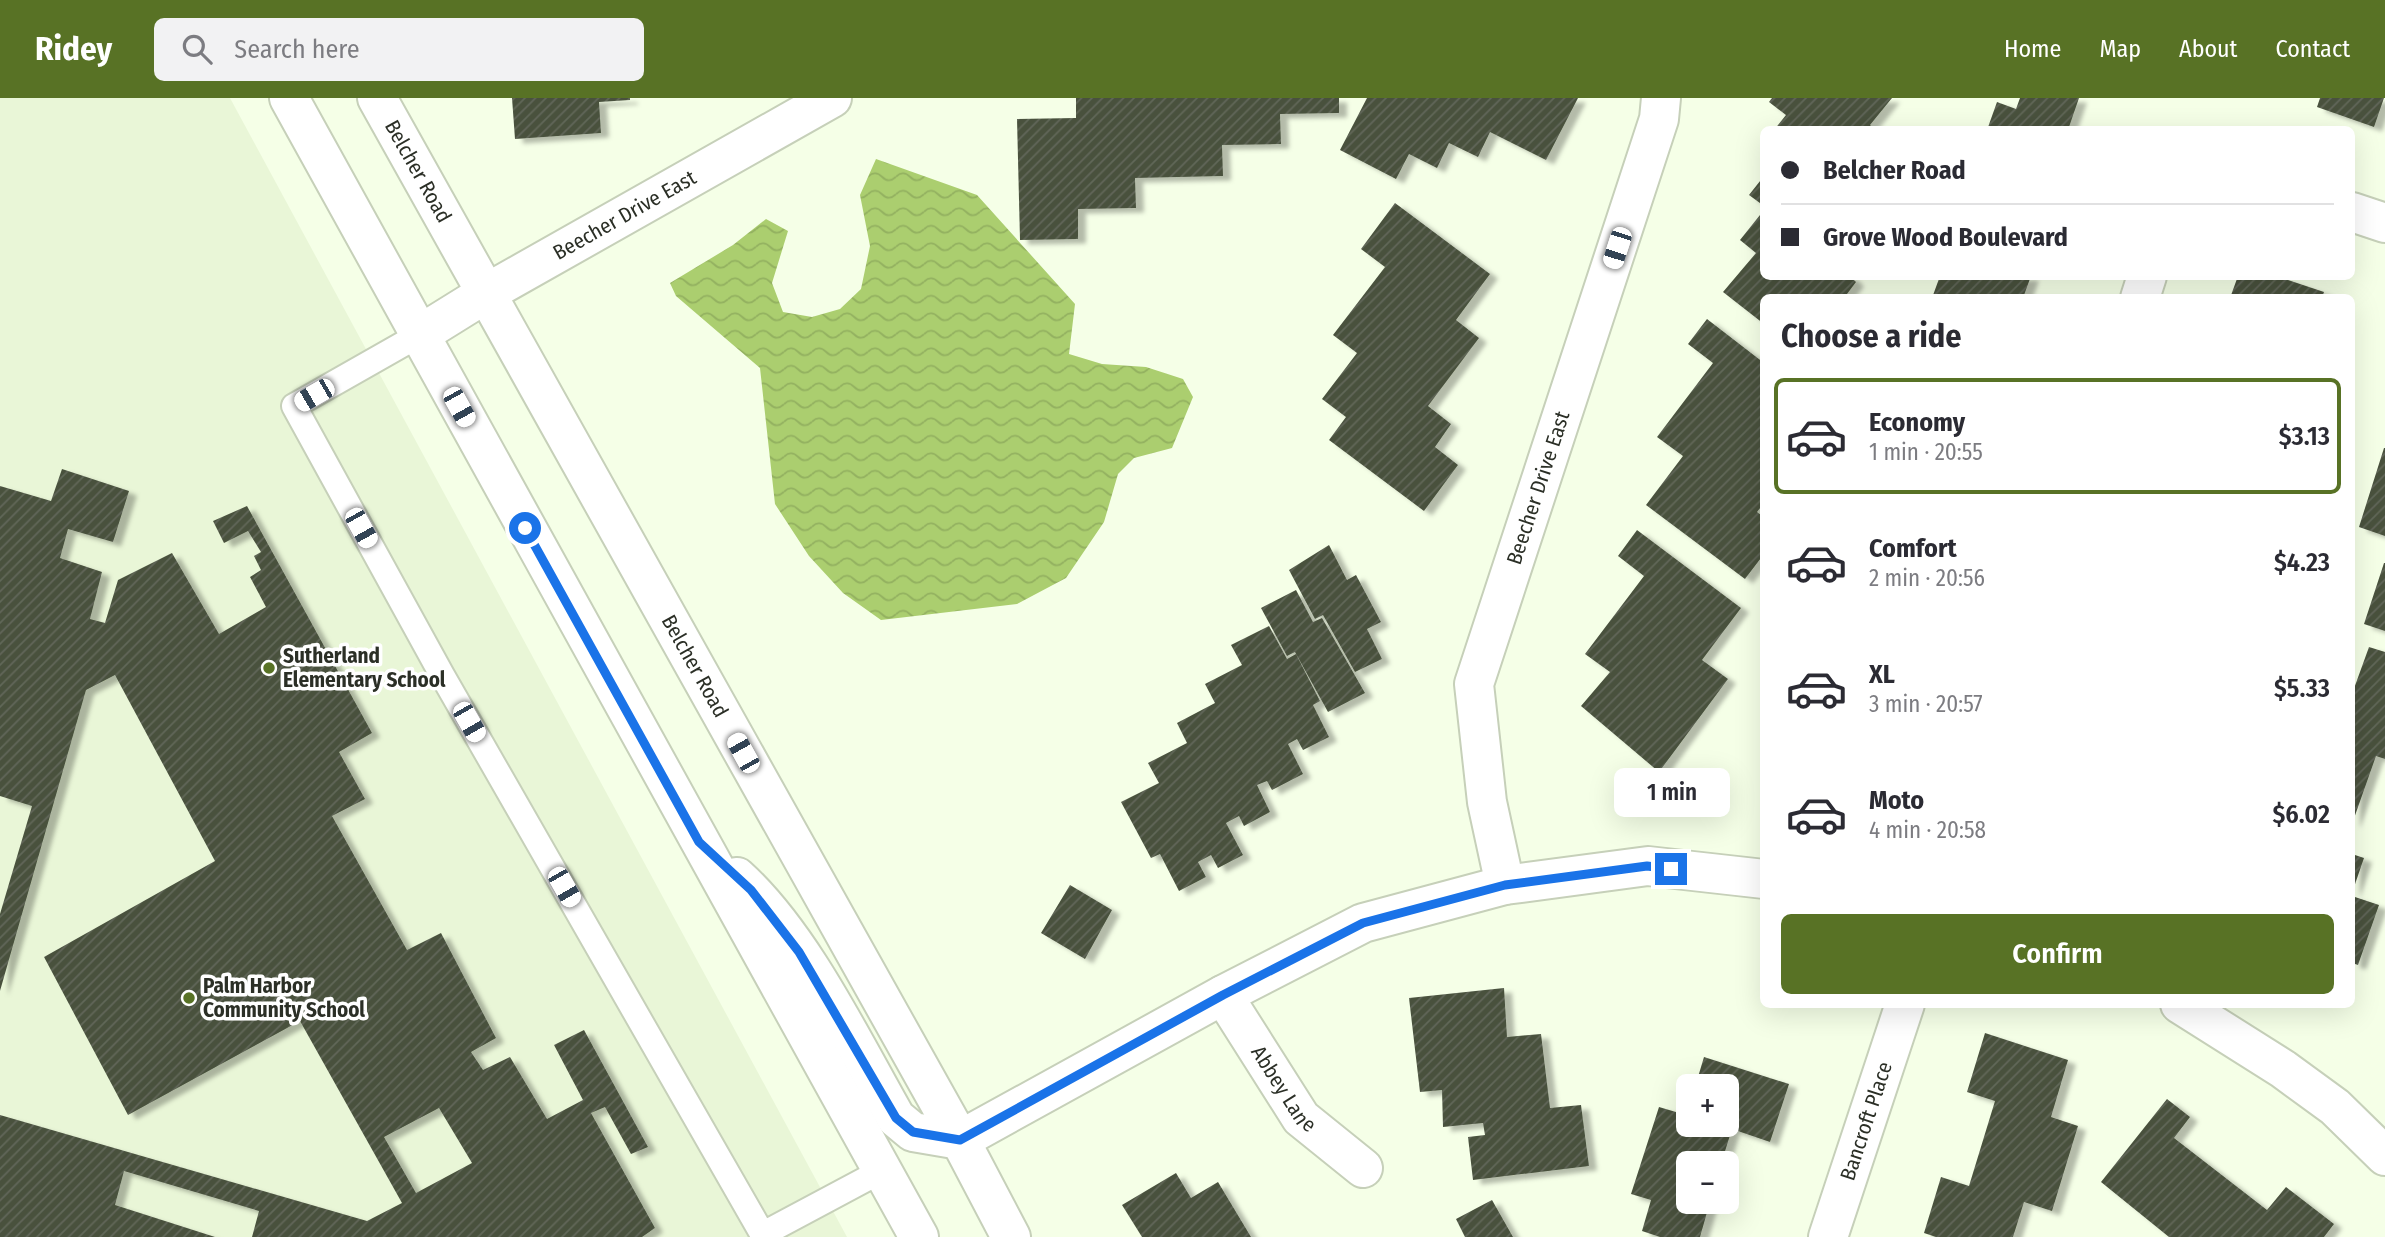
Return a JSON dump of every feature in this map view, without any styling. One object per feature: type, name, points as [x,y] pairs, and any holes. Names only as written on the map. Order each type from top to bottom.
[{"type":"main road","points":[[289,98],[919,1237]]},
{"type":"main road","name":"Belcher Road","points":[[377,98],[960,1140],[1011,1237]]},
{"type":"main road","name":"Beecher Drive East","points":[[419,335],[485,294],[832,98]]},
{"type":"main road","name":"Beecher Drive East","points":[[1505,885],[1487,802],[1474,684],[1659,119],[1661,98]]},
{"type":"main road","points":[[2355,213],[2385,223]]},
{"type":"main road","points":[[699,842],[751,890],[799,952],[896,1118],[913,1132],[960,1140],[1223,995],[1363,923],[1505,885],[1647,866],[1760,879]]},
{"type":"main road","name":"Abbey Lane","points":[[1223,995],[1301,1118],[1363,1168]]},
{"type":"main road","name":"Bancroft Place","points":[[1828,1237],[1904,1008]]},
{"type":"main road","points":[[2186,1008],[2294,1076],[2335,1107],[2385,1155]]},
{"type":"lane","points":[[419,335],[294,406],[442,675],[763,1236],[883,1170]]},
{"type":"shaded area","name":"Sutherland Elementary School","points":[[0,98],[230,98],[847,1237],[0,1237]]},
{"type":"water","points":[[876,159],[977,195],[1075,304],[1069,354],[1102,364],[1146,367],[1183,379],[1193,397],[1172,448],[1134,458],[1118,474],[1104,522],[1066,578],[1017,604],[881,620],[843,593],[809,556],[775,504],[760,368],[676,296],[670,283],[733,245],[766,219],[788,231],[772,283],[783,312],[812,317],[840,309],[861,289],[870,246],[860,195]]},
{"type":"building","points":[[512,98],[630,100],[599,102],[601,133],[515,139]]},
{"type":"building","points":[[1076,98],[1339,98],[1339,113],[1280,114],[1281,144],[1222,145],[1223,176],[1135,178],[1136,208],[1078,209],[1078,239],[1020,240],[1017,119],[1076,118]]},
{"type":"building","points":[[1367,98],[1578,98],[1546,160],[1490,132],[1478,157],[1449,143],[1437,168],[1409,154],[1396,179],[1340,150]]},
{"type":"building","points":[[1772,98],[1892,98],[1871,126],[1777,126],[1786,115],[1769,102]]},
{"type":"building","points":[[2020,98],[2079,98],[2069,126],[1988,126],[1997,102],[2016,109]]},
{"type":"building","points":[[2320,98],[2384,98],[2374,127],[2317,107]]},
{"type":"building","points":[[1760,181],[1760,203],[1749,195]]},
{"type":"building","points":[[1395,203],[1490,274],[1456,320],[1479,338],[1428,406],[1451,424],[1435,447],[1458,465],[1424,511],[1329,440],[1346,417],[1322,399],[1357,353],[1333,335],[1385,267],[1361,249]]},
{"type":"building","points":[[1760,215],[1760,280],[1856,282],[1847,294],[1760,294],[1760,321],[1723,292],[1756,253],[1740,240]]},
{"type":"building","points":[[1939,280],[2030,280],[2024,294],[1933,294]]},
{"type":"building","points":[[2237,280],[2288,280],[2324,292],[2323,294],[2231,294]]},
{"type":"building","points":[[1707,319],[1760,360],[1760,508],[1757,512],[1760,514],[1760,559],[1745,579],[1646,505],[1683,456],[1657,437],[1713,363],[1688,344]]},
{"type":"building","points":[[2385,448],[2385,536],[2359,527]]},
{"type":"building","points":[[62,469],[129,491],[113,542],[68,529],[60,558],[102,572],[90,619],[105,623],[118,580],[172,553],[219,634],[266,607],[250,577],[261,570],[254,556],[261,552],[248,531],[224,543],[213,521],[247,506],[372,733],[339,752],[365,799],[332,816],[407,950],[441,933],[496,1038],[471,1052],[483,1070],[510,1057],[547,1119],[583,1100],[554,1045],[584,1030],[648,1147],[631,1154],[605,1107],[591,1113],[655,1228],[642,1237],[252,1237],[259,1211],[124,1171],[115,1205],[215,1237],[0,1237],[0,1115],[367,1221],[402,1203],[300,1021],[128,1115],[44,957],[215,861],[115,675],[86,690],[0,991],[0,914],[32,806],[0,796],[0,486],[51,501]],"holes":[[[439,1108],[472,1163],[416,1193],[384,1137]]]},
{"type":"building","points":[[1637,530],[1741,608],[1702,660],[1728,679],[1659,772],[1581,706],[1610,672],[1585,654],[1644,576],[1618,556]]},
{"type":"building","points":[[1329,545],[1347,580],[1356,575],[1381,622],[1367,629],[1382,659],[1355,672],[1323,615],[1315,619],[1289,570]]},
{"type":"building","points":[[2385,563],[2385,631],[2364,624]]},
{"type":"building","points":[[1296,590],[1313,622],[1322,618],[1365,693],[1328,712],[1295,652],[1287,656],[1261,608]]},
{"type":"building","points":[[1269,626],[1287,659],[1296,654],[1320,701],[1313,705],[1329,737],[1303,750],[1297,739],[1288,744],[1303,774],[1272,790],[1267,781],[1257,785],[1270,812],[1244,826],[1239,816],[1226,823],[1243,855],[1218,868],[1211,855],[1198,862],[1206,877],[1179,891],[1160,854],[1151,858],[1121,802],[1159,783],[1148,763],[1187,743],[1177,723],[1215,703],[1205,684],[1242,665],[1231,645]]},
{"type":"building","points":[[2369,647],[2385,652],[2385,759],[2376,756],[2355,816],[2355,686]]},
{"type":"building","points":[[2355,855],[2364,858],[2355,884]]},
{"type":"building","points":[[1070,885],[1112,910],[1085,959],[1041,933]]},
{"type":"building","points":[[2355,897],[2379,905],[2358,965],[2355,964]]},
{"type":"building","points":[[1504,988],[1507,1037],[1541,1034],[1550,1108],[1581,1105],[1589,1166],[1473,1180],[1468,1137],[1485,1135],[1483,1123],[1443,1127],[1442,1090],[1420,1092],[1409,998]]},
{"type":"building","points":[[1985,1033],[2068,1060],[2051,1117],[2078,1126],[2052,1211],[2024,1202],[2013,1237],[1936,1237],[1924,1233],[1941,1177],[1969,1186],[1995,1101],[1967,1092]]},
{"type":"building","points":[[1704,1057],[1789,1084],[1770,1142],[1739,1131],[1739,1074],[1699,1074]]},
{"type":"building","points":[[2167,1099],[2190,1117],[2174,1138],[2267,1210],[2286,1187],[2334,1224],[2324,1237],[2169,1237],[2101,1182]]},
{"type":"building","points":[[1659,1107],[1676,1112],[1676,1137],[1729,1137],[1725,1151],[1676,1151],[1676,1214],[1707,1214],[1700,1237],[1660,1237],[1642,1231],[1651,1200],[1631,1194]]},
{"type":"building","points":[[1176,1173],[1191,1198],[1218,1182],[1251,1237],[1142,1237],[1122,1205]]},
{"type":"building","points":[[1492,1200],[1513,1237],[1465,1237],[1456,1219]]},
{"type":"place","name":"Sutherland Elementary School","points":[[269,668]]},
{"type":"place","name":"Palm Harbor Community School","points":[[189,998]]},
{"type":"route","points":[[525,528],[699,842],[751,890],[799,952],[896,1118],[913,1132],[960,1140],[1223,995],[1363,923],[1505,885],[1647,866],[1671,869]]}]
